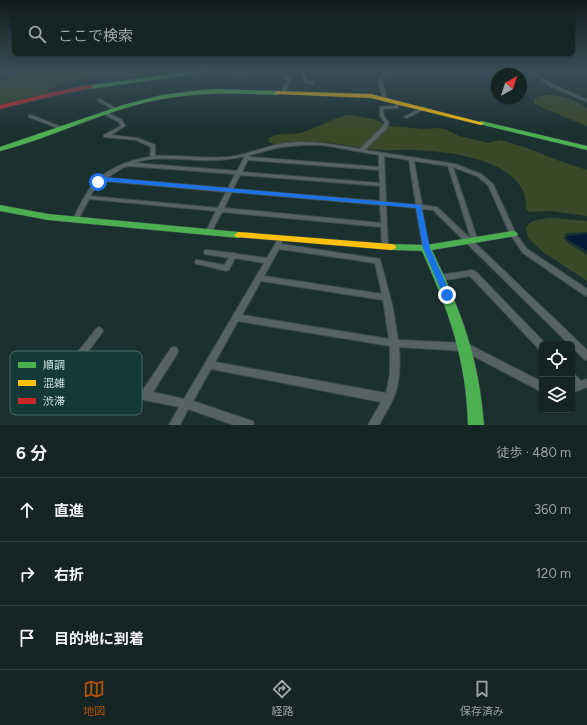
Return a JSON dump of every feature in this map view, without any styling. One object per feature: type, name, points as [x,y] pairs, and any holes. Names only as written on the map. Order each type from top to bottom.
[{"type":"main road","points":[[0,106],[55,91]]},
{"type":"main road","points":[[0,106],[66,91]]},
{"type":"main road","points":[[0,149],[115,109],[152,99],[196,92],[360,95],[385,98],[587,148]]},
{"type":"main road","points":[[0,208],[22,213],[208,233],[279,243],[426,248],[513,234]]},
{"type":"main road","points":[[426,248],[440,278],[465,347],[474,387],[476,425]]},
{"type":"street","points":[[383,91],[385,98]]},
{"type":"street","points":[[564,91],[587,101]]},
{"type":"street","points":[[99,100],[115,109]]},
{"type":"street","points":[[361,151],[384,128],[386,124],[382,116],[381,108],[396,107],[399,102]]},
{"type":"street","points":[[406,116],[414,111],[424,108]]},
{"type":"street","points":[[105,113],[121,121],[123,126],[106,136],[142,140],[153,146],[152,157]]},
{"type":"street","points":[[30,116],[62,128]]},
{"type":"street","points":[[208,233],[248,156],[273,147],[322,144],[450,165],[472,172],[485,179],[490,184],[518,243],[533,257],[587,294]]},
{"type":"street","points":[[381,154],[386,247]]},
{"type":"street","points":[[76,219],[89,192],[102,179],[117,168],[126,164],[152,157],[164,156],[215,159],[248,156],[382,168]]},
{"type":"street","points":[[411,159],[426,248]]},
{"type":"street","points":[[126,164],[383,184]]},
{"type":"street","points":[[450,165],[473,241]]},
{"type":"street","points":[[102,179],[435,208],[473,241],[587,356]]},
{"type":"street","points":[[87,197],[384,225]]},
{"type":"street","points":[[174,425],[279,243],[378,261],[395,354],[394,376],[391,391],[373,425]]},
{"type":"street","points":[[207,252],[269,261]]},
{"type":"street","points":[[198,262],[226,268],[234,256]]},
{"type":"street","points":[[440,278],[472,273],[539,343]]},
{"type":"street","points":[[259,278],[385,297]]},
{"type":"street","points":[[236,317],[393,342],[465,347],[539,385]]},
{"type":"street","points":[[84,351],[99,331]]},
{"type":"street","points":[[145,395],[174,351]]},
{"type":"street","points":[[208,366],[387,398]]},
{"type":"street","points":[[142,394],[187,404],[249,425]]},
{"type":"green space","points":[[0,91],[48,91],[45,93],[0,104]]},
{"type":"green space","points":[[542,95],[554,95],[566,98],[587,108],[587,126],[534,103],[534,99]]},
{"type":"green space","points":[[349,115],[374,119],[390,126],[445,129],[459,136],[488,143],[501,140],[587,170],[587,216],[551,211],[530,212],[526,209],[523,192],[515,179],[501,169],[466,156],[429,151],[375,149],[320,142],[274,144],[269,142],[269,138],[272,136],[299,133],[342,116]]},
{"type":"green space","points":[[552,218],[587,221],[587,232],[566,233],[564,238],[568,243],[587,255],[587,281],[543,252],[528,238],[526,227],[528,224],[538,220]]},
{"type":"water","points":[[587,234],[587,251],[567,239],[568,236]]},
{"type":"traffic: fast","points":[[0,149],[125,106],[162,97],[212,91],[277,93]]},
{"type":"traffic: fast","points":[[481,123],[587,148]]},
{"type":"traffic: fast","points":[[0,208],[48,217],[239,235]]},
{"type":"traffic: fast","points":[[391,247],[426,248],[513,234]]},
{"type":"traffic: fast","points":[[426,248],[451,304],[466,349],[475,402],[476,425]]},
{"type":"traffic: slow","points":[[277,93],[371,96],[481,123]]},
{"type":"traffic: slow","points":[[239,235],[391,247]]},
{"type":"traffic: jam","points":[[0,107],[70,91]]},
{"type":"route","points":[[98,182],[102,179],[419,206],[426,248],[447,295]]}]
